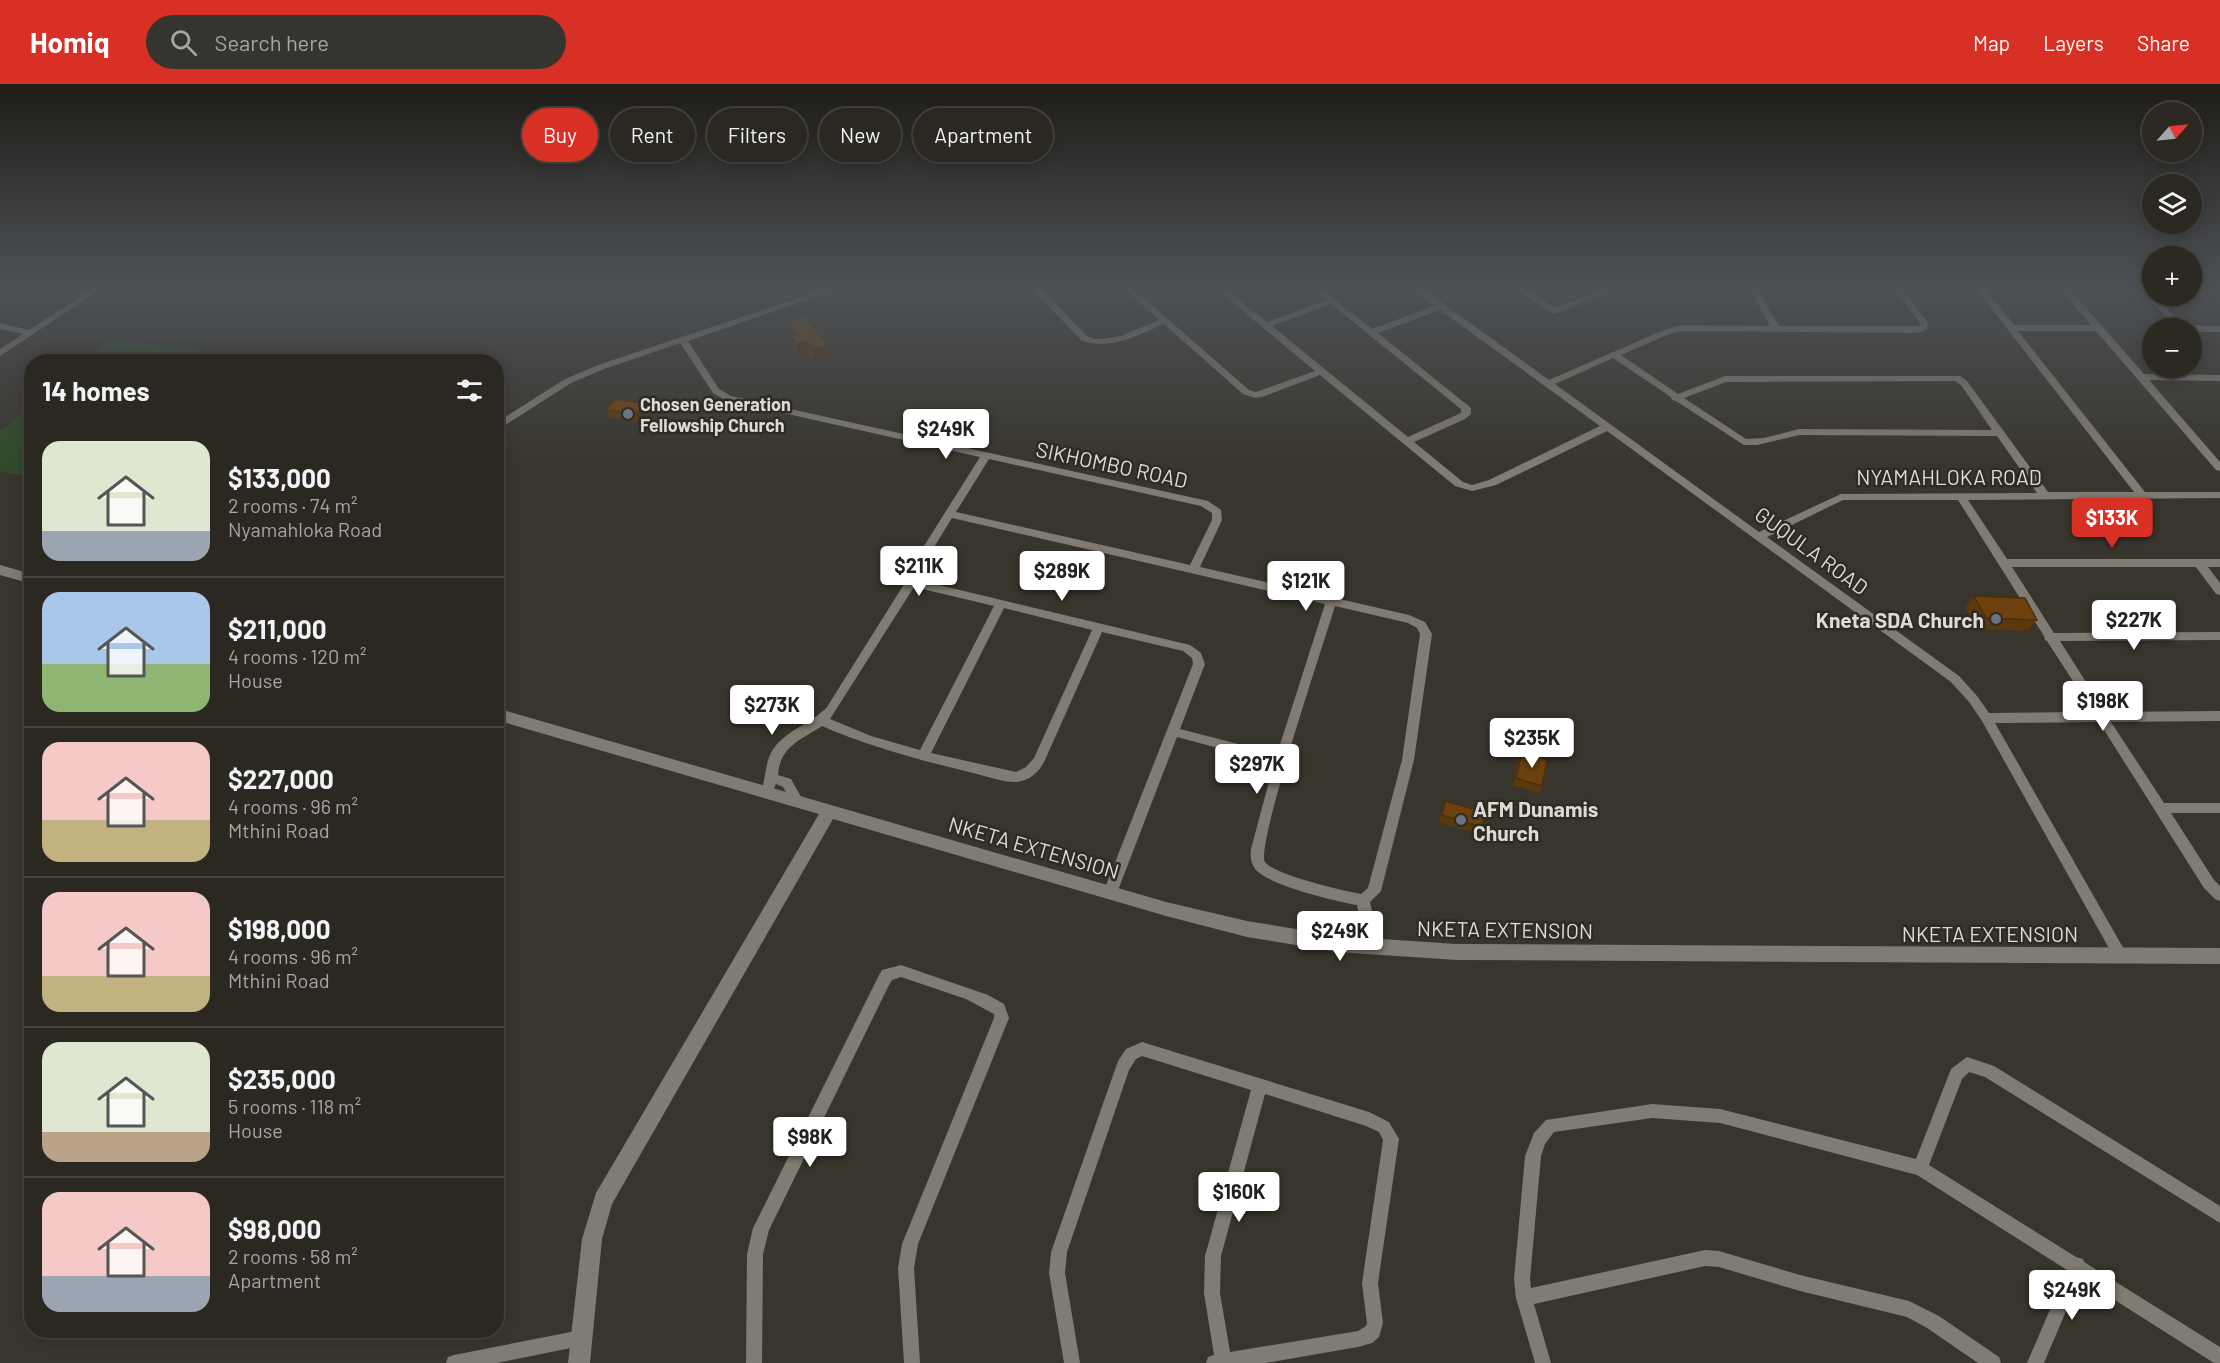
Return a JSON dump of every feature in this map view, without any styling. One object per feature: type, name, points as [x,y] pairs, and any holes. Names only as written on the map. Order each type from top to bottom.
[{"type":"street","points":[[504,423],[568,381],[620,359],[661,346]]},
{"type":"street","name":"SIKHOMBO ROAD","points":[[686,346],[706,378],[721,394],[1196,501],[1210,507],[1217,512],[1217,520],[1193,570]]},
{"type":"street","points":[[1192,346],[1242,389],[1252,394],[1264,393],[1320,372]]},
{"type":"street","points":[[1289,346],[1455,482],[1477,488],[1492,483],[1607,427]]},
{"type":"street","points":[[1389,346],[1466,408],[1466,414],[1462,417],[1406,442]]},
{"type":"street","name":"GUQULA ROAD","points":[[1495,346],[1947,671],[1965,689],[1986,718],[2120,955]]},
{"type":"street","points":[[1547,384],[1636,346]]},
{"type":"street","points":[[2025,346],[2142,495]]},
{"type":"street","points":[[2113,346],[2220,468]]},
{"type":"street","points":[[1614,355],[1738,440],[1749,443],[1799,432],[2001,433]]},
{"type":"street","points":[[2141,377],[2220,378]]},
{"type":"street","points":[[1675,398],[1725,379],[1954,378],[1964,383],[2044,495]]},
{"type":"street","points":[[770,785],[771,765],[781,748],[823,721],[911,582],[921,560],[986,455]]},
{"type":"street","points":[[1960,495],[2100,717],[2162,808],[2209,884],[2220,895]]},
{"type":"street","name":"NYAMAHLOKA ROAD","points":[[1760,536],[1841,497],[2220,495]]},
{"type":"street","points":[[951,514],[1331,603],[1414,620],[1423,625],[1426,634],[1407,766],[1374,891],[1363,900]]},
{"type":"street","points":[[2004,563],[2220,563]]},
{"type":"street","points":[[2199,563],[2220,591]]},
{"type":"street","points":[[0,570],[24,577]]},
{"type":"street","points":[[911,582],[1186,648],[1197,656],[1199,664],[1175,732],[1110,893]]},
{"type":"street","points":[[924,755],[1001,603]]},
{"type":"street","points":[[1331,603],[1258,845],[1260,867],[1276,876],[1363,900]]},
{"type":"street","points":[[823,721],[865,738],[924,755],[1011,777],[1021,776],[1031,771],[1038,760],[1099,626]]},
{"type":"street","points":[[2049,637],[2220,636]]},
{"type":"street","name":"NKETA EXTENSION","points":[[504,716],[770,785],[798,802],[829,812],[1193,916],[1247,929],[1338,944],[1373,948],[1503,953],[2220,956]]},
{"type":"street","points":[[1986,718],[2220,717]]},
{"type":"street","points":[[1175,732],[1282,760]]},
{"type":"street","points":[[2162,808],[2220,808]]},
{"type":"street","points":[[579,1363],[592,1239],[607,1191],[829,812]]},
{"type":"street","points":[[1363,900],[1373,948]]},
{"type":"street","points":[[754,1363],[755,1254],[761,1228],[882,982],[887,975],[901,971],[986,1000],[999,1008],[1002,1016],[910,1244],[906,1268],[912,1363]]},
{"type":"street","points":[[1072,1363],[1057,1273],[1059,1252],[1127,1059],[1137,1051],[1148,1049],[1369,1119],[1384,1127],[1389,1133],[1391,1147],[1370,1283],[1375,1323],[1372,1331],[1366,1337],[1358,1339],[1218,1362],[1212,1293],[1213,1256],[1260,1086]]},
{"type":"street","points":[[1920,1168],[1956,1074],[1963,1065],[1967,1064],[1989,1071],[2220,1215]]},
{"type":"street","points":[[1543,1363],[1524,1298],[1523,1266],[1533,1156],[1543,1131],[1551,1125],[1652,1111],[1711,1115],[1920,1168],[2220,1357]]},
{"type":"street","points":[[1524,1298],[1706,1258],[1719,1259],[1800,1283],[1909,1309],[1933,1322],[1993,1363]]},
{"type":"street","points":[[2035,1363],[2077,1265]]},
{"type":"street","points":[[454,1363],[581,1338]]},
{"type":"green space","points":[[104,346],[161,346],[223,354],[94,354]]},
{"type":"green space","points":[[24,411],[24,475],[0,472],[0,431]]},
{"type":"building","points":[[809,346],[825,346],[812,350]]},
{"type":"building","points":[[614,399],[644,403],[636,414],[606,410]]},
{"type":"building","points":[[1974,596],[2025,598],[2037,620],[1986,618]]},
{"type":"building","points":[[1522,753],[1547,760],[1542,786],[1516,778]]},
{"type":"building","points":[[1445,801],[1485,812],[1482,827],[1442,815]]},
{"type":"place","name":"Chosen Generation Fellowship Church","points":[[628,414]]},
{"type":"place","name":"Kneta SDA Church","points":[[1996,619]]},
{"type":"place","name":"AFM Dunamis Church","points":[[1461,820]]}]
